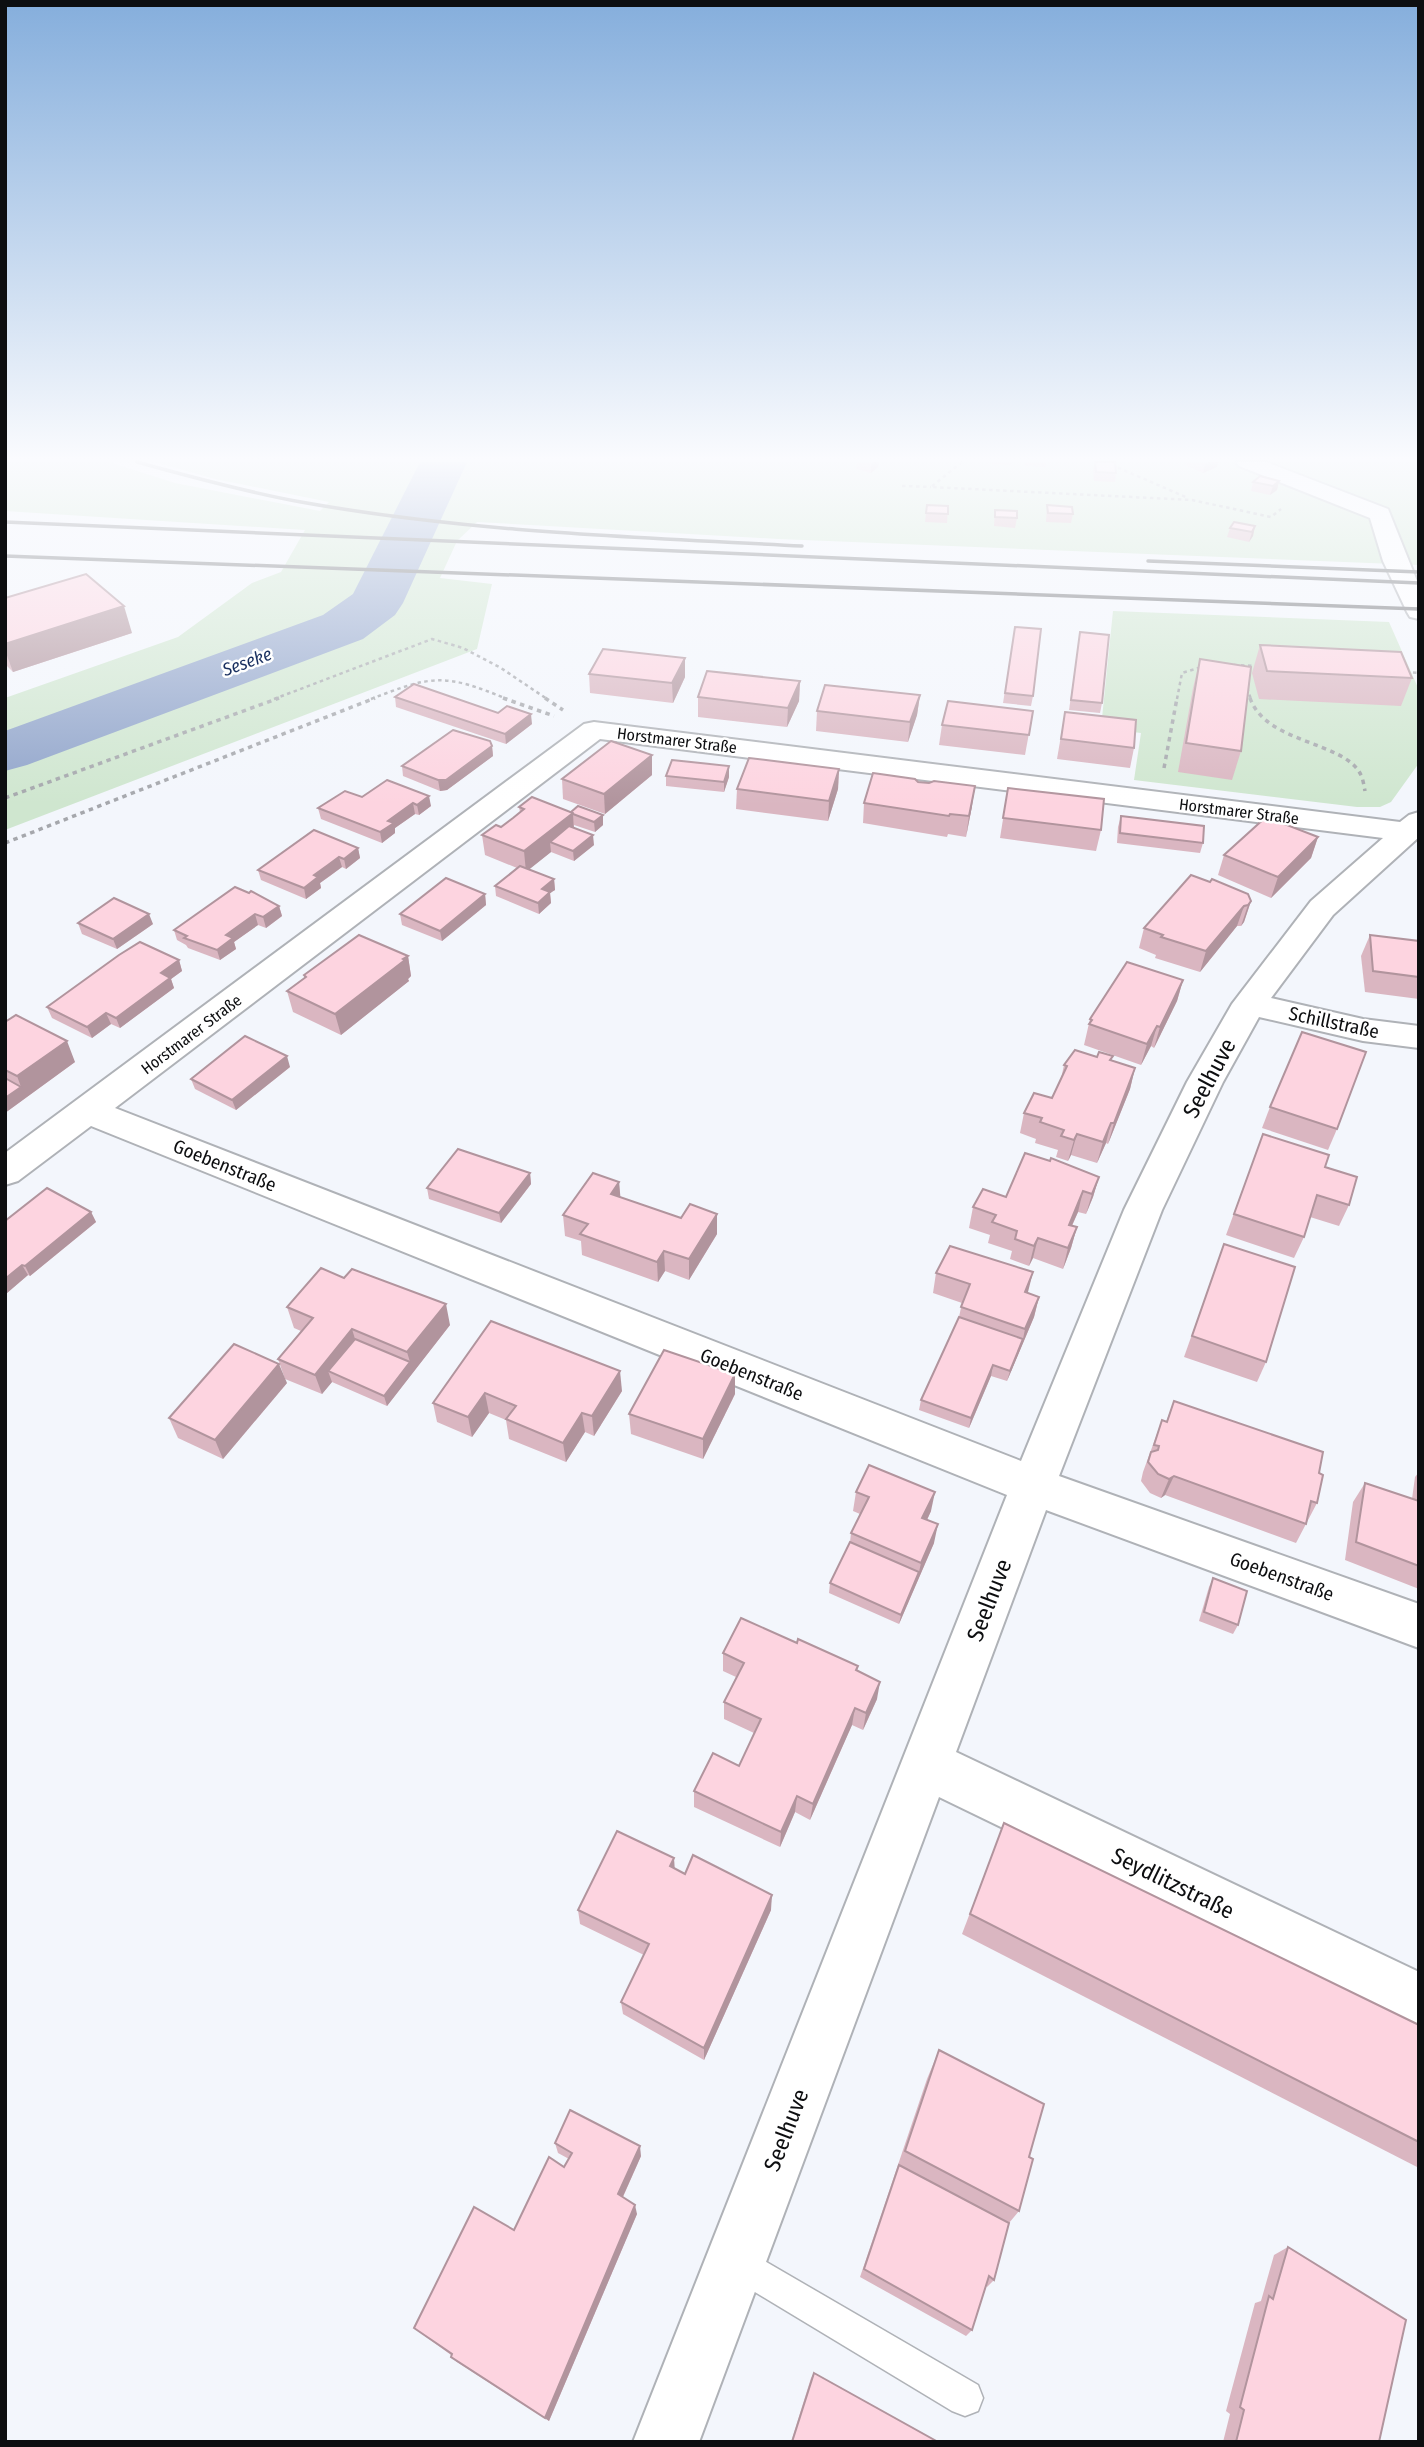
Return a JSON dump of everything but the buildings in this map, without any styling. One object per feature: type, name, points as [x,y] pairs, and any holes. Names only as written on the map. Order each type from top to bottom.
[{"type":"street","points":[[1402,576],[1419,612]]},
{"type":"street","name":"Horstmarer Straße","points":[[5,1172],[594,730],[1158,801],[1400,827]]},
{"type":"street","name":"Seelhuve","points":[[666,2442],[1033,1486],[1143,1210],[1205,1082],[1250,1003],[1322,908],[1400,827]]},
{"type":"street","name":"Schillstraße","points":[[1250,1003],[1363,1030],[1419,1037]]},
{"type":"street","name":"Goebenstraße","points":[[89,1111],[1033,1486],[1419,1626]]},
{"type":"street","name":"Seydlitzstraße","points":[[926,1764],[1419,2002]]},
{"type":"lane","points":[[735,2261],[965,2398]]},
{"type":"path","points":[[5,798],[348,673],[432,639],[463,648],[501,668],[594,730]]},
{"type":"path","points":[[1158,801],[1182,673],[1212,664]]},
{"type":"path","points":[[1226,664],[1267,666]]},
{"type":"path","points":[[1405,672],[1419,673]]},
{"type":"path","points":[[5,844],[415,682],[435,677],[463,680],[506,699],[594,730]]},
{"type":"path","points":[[1245,685],[1254,709],[1290,736],[1348,760],[1400,827]]},
{"type":"green space","points":[[270,576],[441,576],[492,584],[477,649],[5,830],[5,698],[178,637],[252,583]]},
{"type":"green space","points":[[1113,611],[1389,622],[1419,690],[1419,763],[1391,802],[1380,807],[1357,807],[1134,780],[1141,733],[1101,728]]},
{"type":"waterway","name":"Seseke","points":[[5,752],[343,627],[376,603],[389,576]]},
{"type":"railway","points":[[544,576],[1419,609]]},
{"type":"railway","points":[[1261,576],[1419,583]]}]
